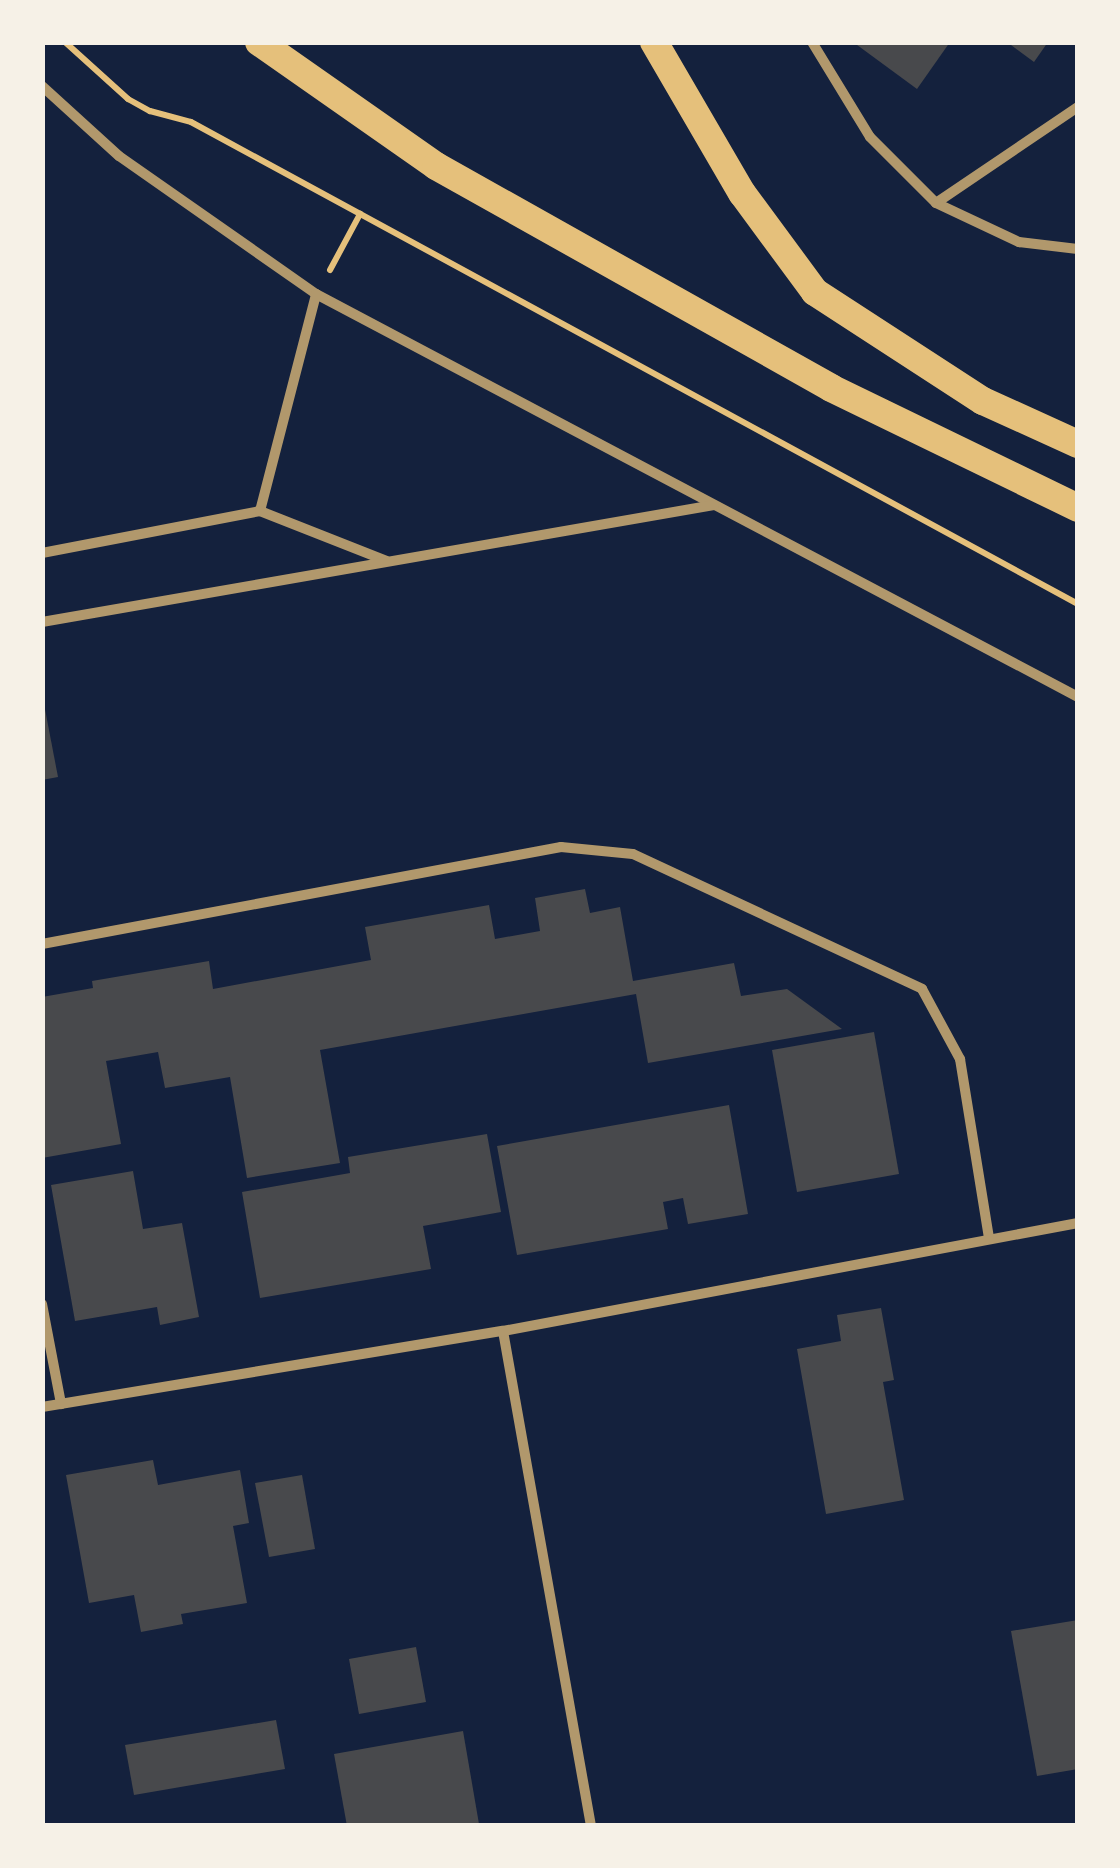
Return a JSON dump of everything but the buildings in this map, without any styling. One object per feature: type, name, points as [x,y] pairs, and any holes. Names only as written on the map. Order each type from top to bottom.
[{"type":"highway","points":[[259,42],[436,166],[831,388],[1078,508]]},
{"type":"highway","points":[[654,42],[742,194],[816,292],[983,402],[1078,444]]},
{"type":"street","points":[[812,42],[870,137],[936,203],[1019,242],[1078,248]]},
{"type":"street","points":[[42,86],[120,156],[316,294],[1078,697]]},
{"type":"street","points":[[936,203],[1078,107]]},
{"type":"street","points":[[260,511],[316,294]]},
{"type":"street","points":[[42,622],[716,504]]},
{"type":"street","points":[[42,553],[260,511],[388,562]]},
{"type":"street","points":[[42,944],[562,847],[633,854],[922,989],[960,1059],[989,1240]]},
{"type":"street","points":[[42,1408],[503,1331],[1078,1223]]},
{"type":"street","points":[[42,1304],[61,1404]]},
{"type":"street","points":[[503,1331],[591,1826]]},
{"type":"path","points":[[64,42],[128,99],[150,111],[191,122],[1078,604]]},
{"type":"path","points":[[316,294],[360,214]]}]
